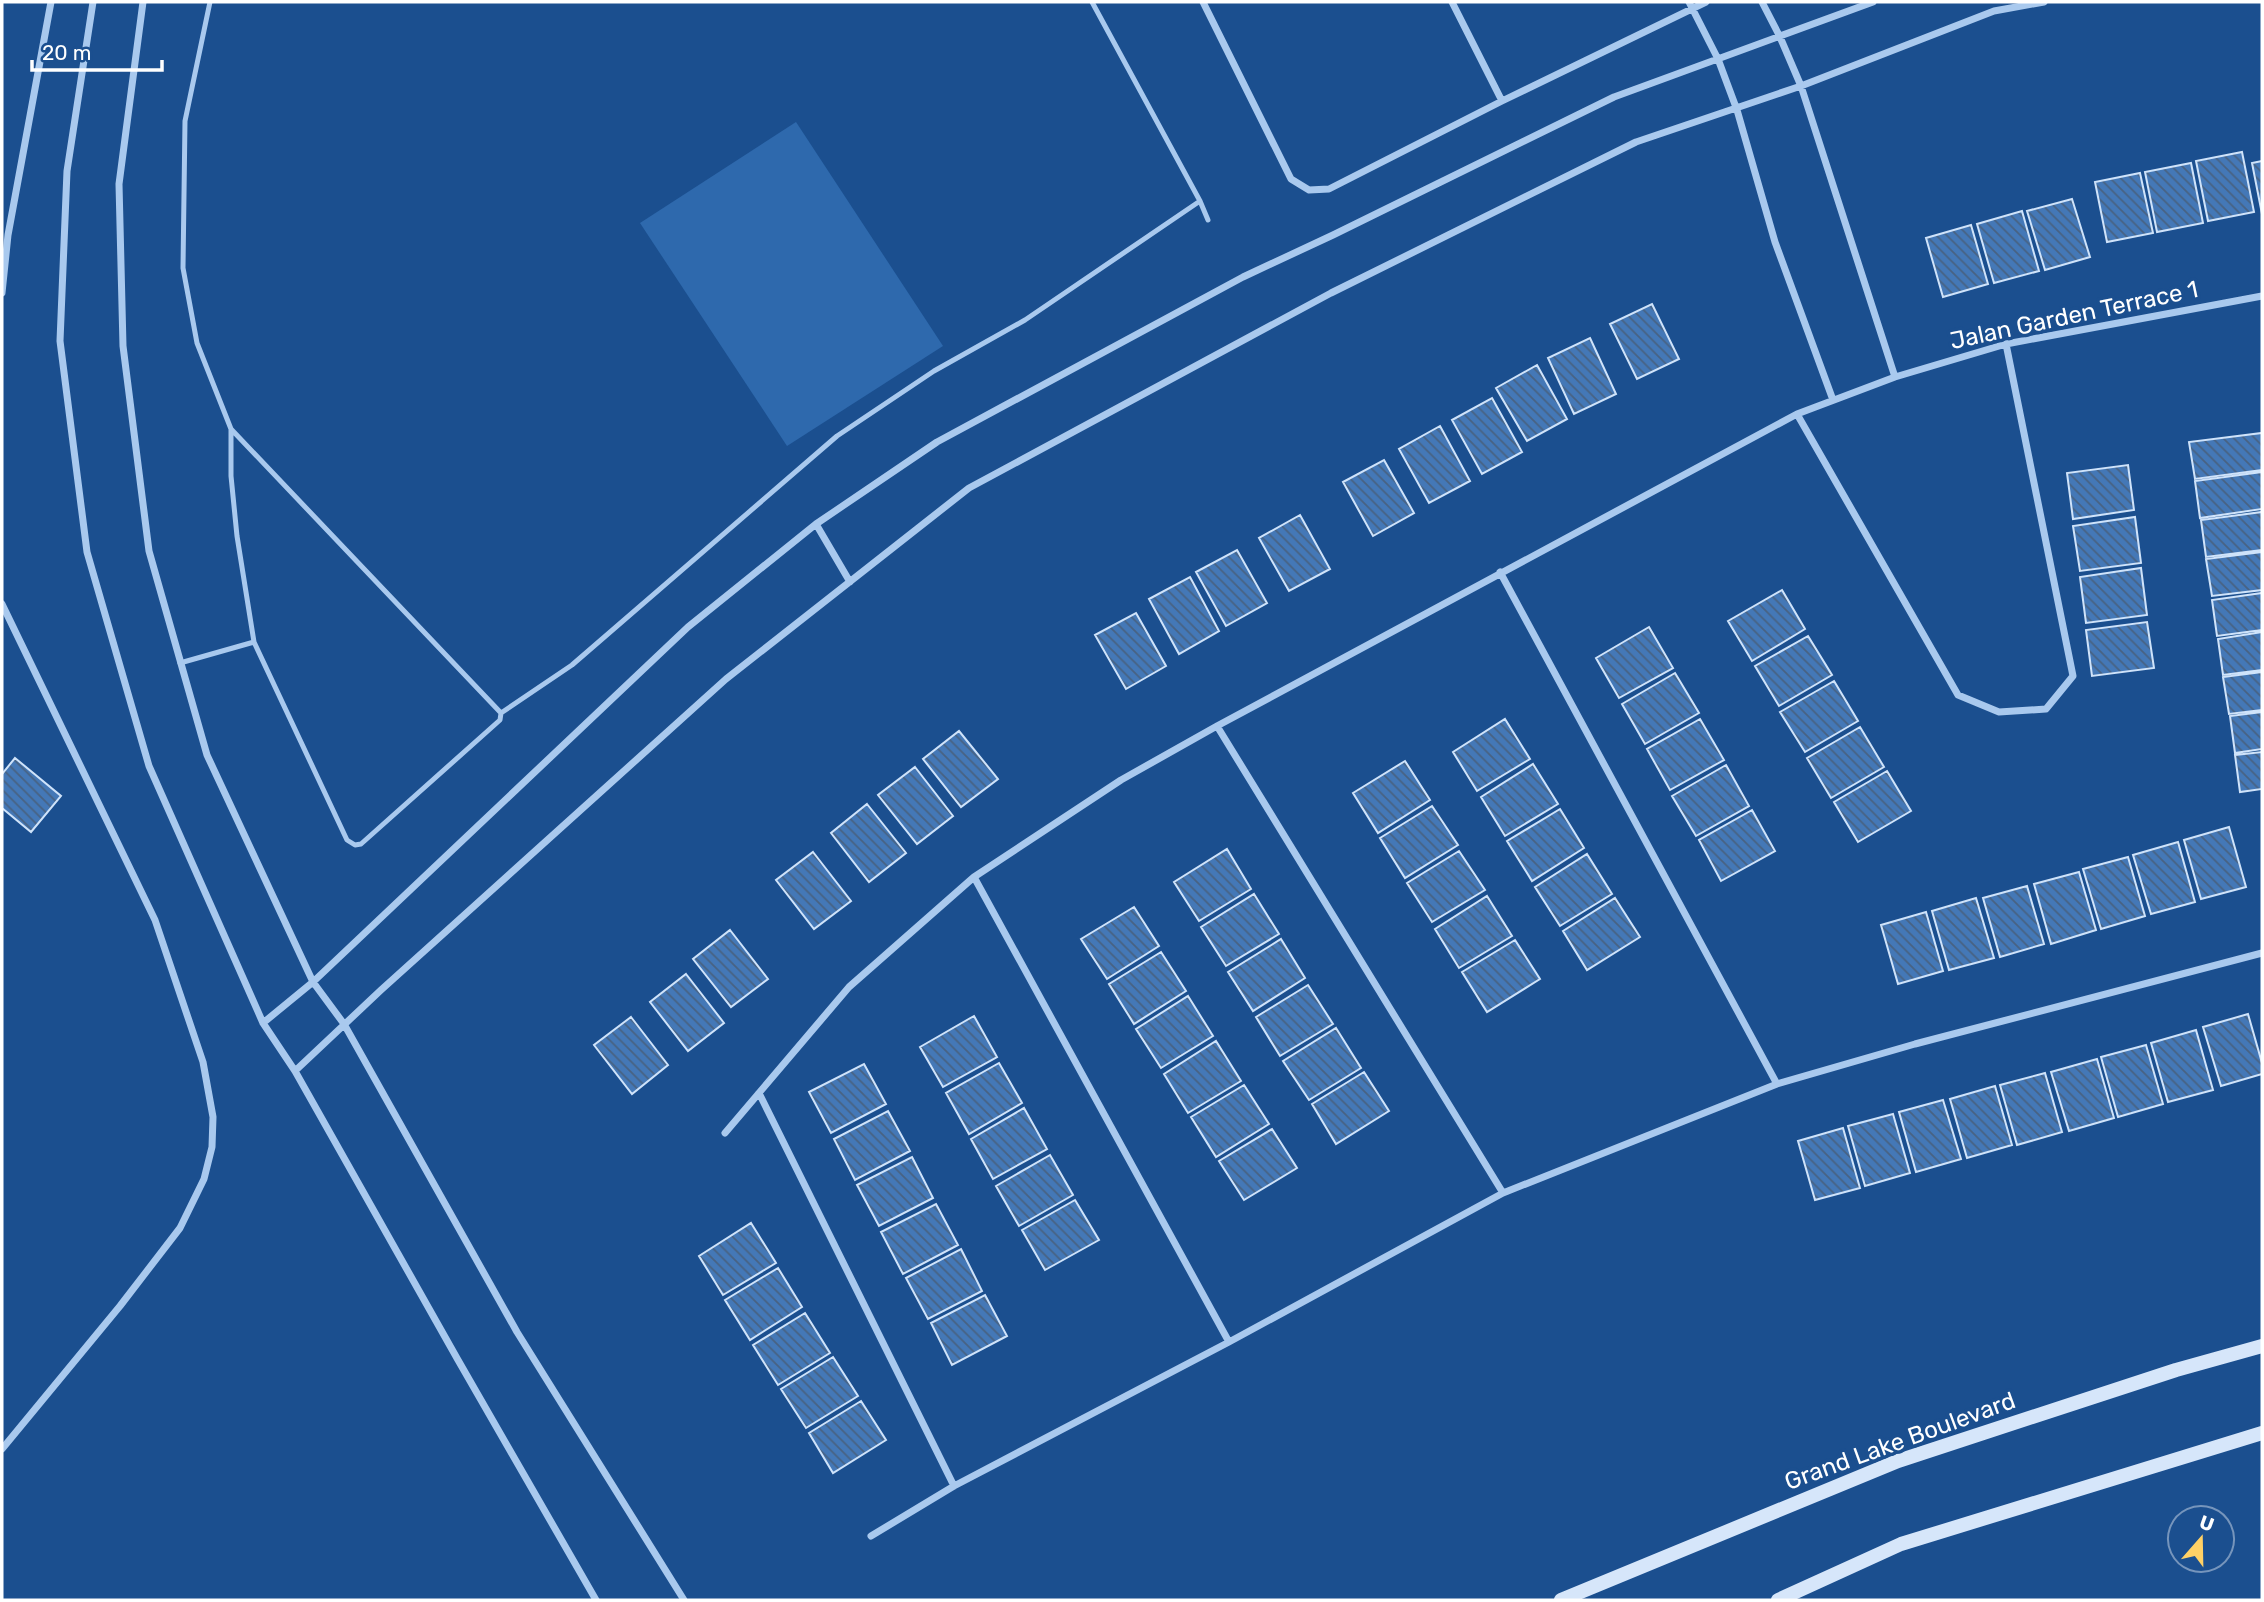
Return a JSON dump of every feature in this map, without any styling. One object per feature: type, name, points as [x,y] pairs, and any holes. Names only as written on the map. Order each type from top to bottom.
[{"type":"street","points":[[2,293],[5,234],[51,2]]},
{"type":"street","points":[[93,2],[67,171],[60,341],[87,551],[149,766],[263,1023],[295,1071],[596,1600]]},
{"type":"street","points":[[143,2],[119,184],[123,346],[149,551],[207,755],[313,982],[344,1024],[517,1332],[684,1600]]},
{"type":"street","points":[[1203,2],[1291,179],[1309,190],[1329,189],[1690,5],[1706,2]]},
{"type":"street","points":[[1452,2],[1502,101]]},
{"type":"street","points":[[1762,2],[1801,86],[1895,377]]},
{"type":"street","points":[[263,1023],[313,982],[688,627],[816,524],[937,442],[1242,277],[1614,97],[1873,2]]},
{"type":"street","points":[[295,1071],[726,679],[969,488],[1331,293],[1636,142],[1737,110],[1994,10],[2044,2]]},
{"type":"street","points":[[1690,5],[1718,59],[1737,110],[1775,242],[1833,400]]},
{"type":"street","name":"Jalan Garden Terrace 1","points":[[725,1133],[849,988],[974,877],[1121,780],[1217,726],[1797,414],[1895,377],[2006,344],[2262,296]]},
{"type":"street","points":[[1797,414],[1958,695],[1999,712],[2046,709],[2073,676],[2006,344]]},
{"type":"street","points":[[816,524],[850,582]]},
{"type":"street","points":[[1500,572],[1777,1084]]},
{"type":"street","points":[[2,604],[155,920],[203,1062],[213,1117],[212,1147],[204,1179],[180,1228],[120,1306],[2,1448]]},
{"type":"street","points":[[1217,726],[1503,1193]]},
{"type":"street","points":[[974,877],[1229,1342]]},
{"type":"street","points":[[871,1536],[954,1486],[1229,1342],[1503,1193],[1777,1084],[1915,1044],[2262,953]]},
{"type":"street","points":[[759,1093],[954,1486]]},
{"type":"street","name":"Grand Lake Boulevard","points":[[1561,1600],[1898,1461],[2176,1370],[2262,1346]]},
{"type":"street","points":[[1778,1600],[1901,1544],[2262,1433]]},
{"type":"lane","points":[[210,2],[185,121],[183,268],[197,343],[231,429],[231,476],[237,536],[254,642],[347,841],[355,845],[361,844],[500,720],[501,713],[572,665],[837,436],[934,371],[1026,320],[1200,201]]},
{"type":"lane","points":[[1092,2],[1208,220]]},
{"type":"lane","points":[[231,429],[501,713]]},
{"type":"lane","points":[[180,663],[254,642]]},
{"type":"shaded area","points":[[796,122],[943,346],[787,446],[640,223]]},
{"type":"building","points":[[2242,152],[2254,212],[2208,221],[2196,161]]},
{"type":"building","points":[[2262,161],[2262,214],[2252,163]]},
{"type":"building","points":[[2191,163],[2203,223],[2157,232],[2145,172]]},
{"type":"building","points":[[2140,173],[2153,233],[2107,242],[2095,182]]},
{"type":"building","points":[[2072,199],[2090,257],[2045,270],[2027,211]]},
{"type":"building","points":[[2022,211],[2039,271],[1994,283],[1977,224]]},
{"type":"building","points":[[1971,225],[1988,284],[1943,297],[1926,238]]},
{"type":"building","points":[[1652,304],[1679,359],[1637,379],[1610,324]]},
{"type":"building","points":[[1590,338],[1616,394],[1574,414],[1548,358]]},
{"type":"building","points":[[1537,365],[1567,419],[1527,441],[1496,388]]},
{"type":"building","points":[[1492,398],[1522,452],[1482,474],[1452,420]]},
{"type":"building","points":[[1440,426],[1470,481],[1429,503],[1399,449]]},
{"type":"building","points":[[2262,433],[2262,470],[2195,479],[2189,442]]},
{"type":"building","points":[[1384,460],[1414,513],[1373,536],[1343,482]]},
{"type":"building","points":[[2128,465],[2134,510],[2073,519],[2067,473]]},
{"type":"building","points":[[2262,472],[2262,509],[2200,518],[2195,481]]},
{"type":"building","points":[[2262,512],[2262,550],[2206,557],[2201,520]]},
{"type":"building","points":[[1300,515],[1330,569],[1289,591],[1259,538]]},
{"type":"building","points":[[2135,517],[2141,563],[2080,571],[2073,526]]},
{"type":"building","points":[[1237,550],[1267,603],[1226,626],[1196,572]]},
{"type":"building","points":[[2262,552],[2262,590],[2212,596],[2206,559]]},
{"type":"building","points":[[2141,568],[2147,615],[2086,623],[2080,577]]},
{"type":"building","points":[[1190,577],[1219,631],[1179,654],[1149,599]]},
{"type":"building","points":[[1782,590],[1805,629],[1752,661],[1728,621]]},
{"type":"building","points":[[2262,593],[2262,630],[2217,636],[2212,600]]},
{"type":"building","points":[[1136,613],[1166,666],[1126,689],[1095,635]]},
{"type":"building","points":[[2147,622],[2154,668],[2092,676],[2086,630]]},
{"type":"building","points":[[1649,627],[1673,668],[1619,698],[1596,658]]},
{"type":"building","points":[[2262,632],[2262,670],[2223,675],[2218,639]]},
{"type":"building","points":[[1808,636],[1832,675],[1779,706],[1755,666]]},
{"type":"building","points":[[2262,672],[2262,710],[2229,714],[2223,677]]},
{"type":"building","points":[[1675,673],[1699,713],[1645,744],[1622,704]]},
{"type":"building","points":[[1834,681],[1858,721],[1805,752],[1780,712]]},
{"type":"building","points":[[2262,712],[2262,749],[2235,753],[2230,716]]},
{"type":"building","points":[[1505,719],[1530,759],[1477,791],[1453,752]]},
{"type":"building","points":[[1700,719],[1724,760],[1670,790],[1647,749]]},
{"type":"building","points":[[1860,727],[1884,767],[1831,798],[1807,758]]},
{"type":"building","points":[[959,731],[998,779],[961,807],[923,759]]},
{"type":"building","points":[[2262,752],[2262,789],[2240,792],[2235,755]]},
{"type":"building","points":[[15,758],[61,796],[31,832],[2,808],[2,774]]},
{"type":"building","points":[[1405,761],[1430,800],[1378,833],[1353,793]]},
{"type":"building","points":[[1533,764],[1558,804],[1505,836],[1481,797]]},
{"type":"building","points":[[1726,765],[1749,806],[1696,836],[1672,796]]},
{"type":"building","points":[[915,767],[953,816],[917,844],[878,795]]},
{"type":"building","points":[[1887,771],[1911,811],[1858,842],[1834,802]]},
{"type":"building","points":[[867,804],[906,853],[869,882],[831,833]]},
{"type":"building","points":[[1432,806],[1458,845],[1405,878],[1380,838]]},
{"type":"building","points":[[1560,809],[1584,848],[1532,881],[1507,841]]},
{"type":"building","points":[[1752,810],[1775,851],[1721,881],[1699,840]]},
{"type":"building","points":[[2229,827],[2246,887],[2201,899],[2184,840]]},
{"type":"building","points":[[2178,842],[2195,902],[2151,914],[2133,855]]},
{"type":"building","points":[[1227,849],[1251,889],[1199,921],[1174,882]]},
{"type":"building","points":[[1459,851],[1485,890],[1432,922],[1407,883]]},
{"type":"building","points":[[813,852],[851,901],[814,929],[776,880]]},
{"type":"building","points":[[1587,854],[1612,894],[1560,926],[1535,887]]},
{"type":"building","points":[[2128,857],[2145,916],[2101,929],[2083,869]]},
{"type":"building","points":[[2079,872],[2096,930],[2051,944],[2034,884]]},
{"type":"building","points":[[2027,886],[2044,944],[2000,957],[1983,898]]},
{"type":"building","points":[[1254,894],[1279,934],[1226,966],[1201,927]]},
{"type":"building","points":[[1487,896],[1512,936],[1459,968],[1435,929]]},
{"type":"building","points":[[1615,898],[1640,937],[1587,970],[1563,931]]},
{"type":"building","points":[[1976,898],[1994,958],[1949,970],[1932,911]]},
{"type":"building","points":[[1134,907],[1159,946],[1107,979],[1081,939]]},
{"type":"building","points":[[1926,912],[1943,971],[1898,984],[1881,925]]},
{"type":"building","points":[[730,930],[768,979],[731,1007],[693,959]]},
{"type":"building","points":[[1281,939],[1305,978],[1253,1011],[1228,972]]},
{"type":"building","points":[[1515,940],[1540,979],[1487,1012],[1462,972]]},
{"type":"building","points":[[1161,952],[1186,991],[1134,1024],[1109,984]]},
{"type":"building","points":[[686,974],[724,1023],[688,1051],[650,1002]]},
{"type":"building","points":[[1308,985],[1333,1024],[1280,1056],[1256,1017]]},
{"type":"building","points":[[1188,996],[1213,1036],[1161,1068],[1136,1029]]},
{"type":"building","points":[[2248,1014],[2262,1063],[2262,1074],[2221,1086],[2203,1027]]},
{"type":"building","points":[[974,1016],[997,1057],[943,1087],[920,1047]]},
{"type":"building","points":[[631,1017],[668,1065],[632,1094],[594,1045]]},
{"type":"building","points":[[1336,1028],[1361,1068],[1309,1100],[1283,1061]]},
{"type":"building","points":[[2196,1030],[2213,1090],[2168,1102],[2151,1043]]},
{"type":"building","points":[[1216,1041],[1241,1081],[1188,1113],[1164,1074]]},
{"type":"building","points":[[2146,1045],[2163,1104],[2118,1117],[2101,1057]]},
{"type":"building","points":[[2097,1059],[2114,1118],[2069,1131],[2051,1072]]},
{"type":"building","points":[[999,1063],[1022,1103],[969,1134],[946,1093]]},
{"type":"building","points":[[864,1064],[886,1104],[831,1133],[809,1092]]},
{"type":"building","points":[[1364,1072],[1389,1111],[1336,1144],[1312,1104]]},
{"type":"building","points":[[2045,1073],[2062,1132],[2017,1145],[2000,1085]]},
{"type":"building","points":[[1244,1085],[1269,1124],[1216,1157],[1191,1117]]},
{"type":"building","points":[[1995,1086],[2012,1145],[1967,1158],[1950,1099]]},
{"type":"building","points":[[1943,1100],[1961,1159],[1916,1172],[1899,1112]]},
{"type":"building","points":[[1024,1108],[1047,1149],[993,1179],[971,1139]]},
{"type":"building","points":[[888,1111],[910,1151],[855,1180],[834,1139]]},
{"type":"building","points":[[1893,1114],[1910,1173],[1865,1186],[1848,1126]]},
{"type":"building","points":[[1843,1128],[1860,1188],[1815,1200],[1798,1141]]},
{"type":"building","points":[[1272,1129],[1297,1168],[1244,1200],[1219,1161]]},
{"type":"building","points":[[1050,1155],[1073,1195],[1019,1226],[996,1186]]},
{"type":"building","points":[[912,1157],[933,1198],[879,1226],[857,1185]]},
{"type":"building","points":[[1075,1200],[1099,1240],[1045,1270],[1022,1230]]},
{"type":"building","points":[[936,1204],[958,1245],[903,1274],[881,1232]]},
{"type":"building","points":[[751,1223],[776,1263],[723,1295],[699,1256]]},
{"type":"building","points":[[961,1249],[982,1291],[928,1319],[906,1278]]},
{"type":"building","points":[[778,1268],[802,1307],[750,1340],[725,1300]]},
{"type":"building","points":[[985,1295],[1007,1336],[952,1365],[931,1323]]},
{"type":"building","points":[[805,1313],[830,1353],[778,1385],[753,1345]]},
{"type":"building","points":[[833,1357],[858,1396],[806,1428],[781,1389]]},
{"type":"building","points":[[861,1401],[886,1440],[833,1473],[809,1433]]}]
